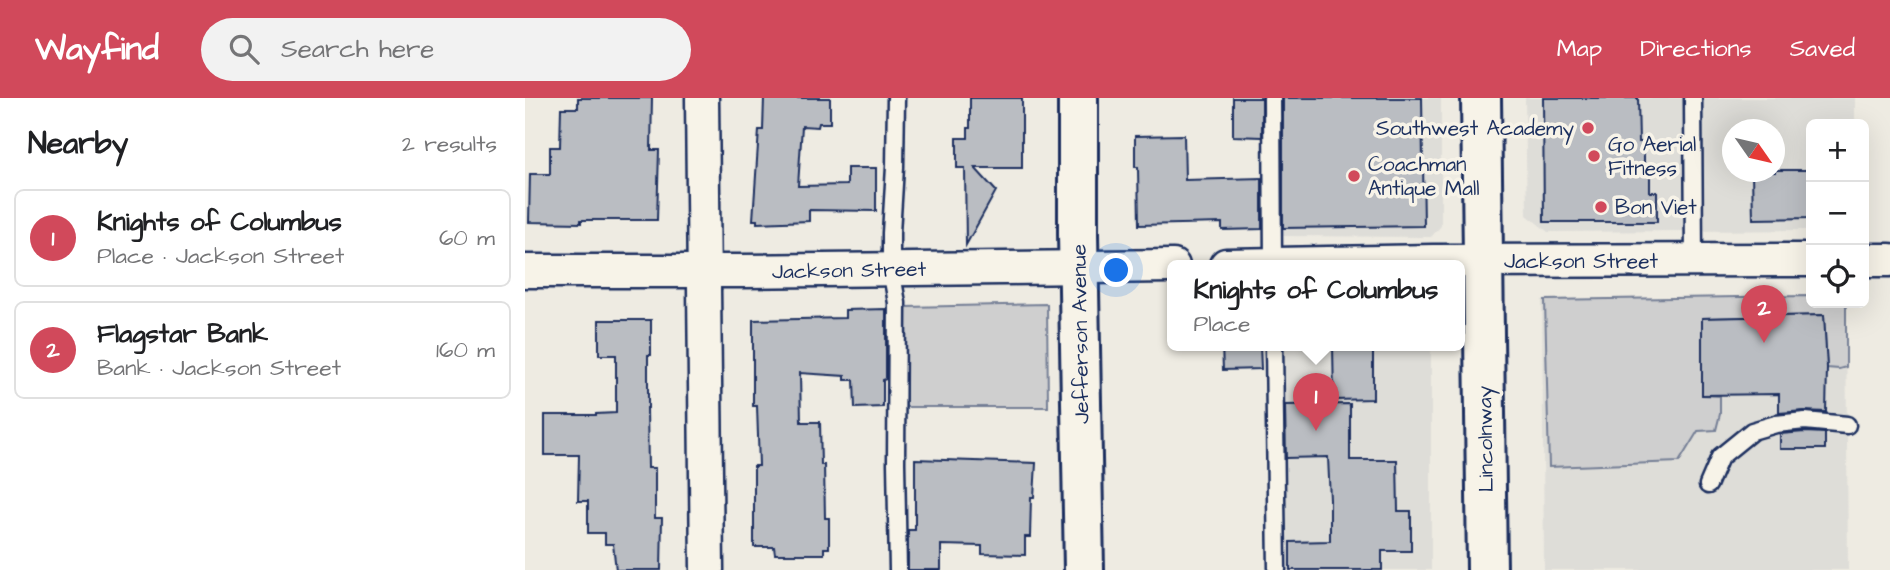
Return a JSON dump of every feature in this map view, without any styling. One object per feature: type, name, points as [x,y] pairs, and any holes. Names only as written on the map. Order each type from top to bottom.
[{"type":"street","points":[[702,98],[708,570]]},
{"type":"street","name":"Jefferson Avenue","points":[[1078,98],[1084,570]]},
{"type":"street","name":"Lincolnway","points":[[1481,98],[1487,570]]},
{"type":"street","name":"Jackson Street","points":[[1465,261],[1806,260]]},
{"type":"street","points":[[1869,260],[1890,260]]},
{"type":"street","name":"Jackson Street","points":[[525,271],[703,272],[1167,265]]},
{"type":"lane","points":[[896,98],[891,269],[897,303],[898,570]]},
{"type":"lane","points":[[1272,98],[1273,260]]},
{"type":"lane","points":[[1693,98],[1694,261]]},
{"type":"lane","points":[[1274,351],[1277,570]]},
{"type":"lane","points":[[1707,485],[1720,457],[1752,431],[1776,424],[1805,421],[1847,425]]},
{"type":"shaded area","name":"Coachman Antique Mall","points":[[1281,98],[1441,98],[1441,226],[1431,237],[1281,236]]},
{"type":"shaded area","points":[[1525,98],[1855,98],[1855,119],[1806,119],[1806,230],[1548,232],[1527,215]]},
{"type":"shaded area","points":[[1806,296],[1806,308],[1846,308],[1846,367],[1827,368],[1824,315],[1702,318],[1702,395],[1720,396],[1720,414],[1716,430],[1698,431],[1679,462],[1549,467],[1545,300]]},
{"type":"shaded area","points":[[1806,298],[1806,308],[1846,308],[1848,570],[1544,570],[1542,300]]},
{"type":"shaded area","points":[[1047,304],[1048,407],[906,407],[906,307]]},
{"type":"shaded area","points":[[1280,351],[1431,351],[1431,570],[1286,570]]},
{"type":"building","points":[[578,98],[652,98],[651,150],[659,150],[657,220],[529,222],[530,174],[550,174],[550,147],[560,147],[561,108],[578,108]]},
{"type":"building","points":[[764,98],[830,98],[830,123],[819,123],[818,127],[802,126],[798,186],[847,185],[847,168],[876,168],[876,211],[809,210],[809,221],[757,223],[757,220],[753,220],[759,130],[763,130]]},
{"type":"building","points":[[970,98],[1022,98],[1022,168],[975,168],[996,191],[966,245],[965,168],[957,168],[957,138],[968,138]]},
{"type":"building","points":[[1233,98],[1262,98],[1262,137],[1233,136]]},
{"type":"building","name":"Coachman Antique Mall","points":[[1283,98],[1422,98],[1424,226],[1283,228]]},
{"type":"building","points":[[1543,98],[1638,98],[1639,142],[1644,142],[1644,170],[1650,169],[1650,192],[1657,192],[1657,222],[1544,222]]},
{"type":"building","points":[[1184,135],[1185,180],[1262,178],[1262,229],[1222,230],[1222,223],[1139,225],[1135,136]]},
{"type":"building","points":[[1785,170],[1806,170],[1806,218],[1753,219],[1752,182],[1785,182]]},
{"type":"building","points":[[886,309],[886,379],[883,380],[883,407],[855,408],[854,380],[845,380],[845,376],[800,373],[801,422],[820,422],[825,518],[829,518],[829,548],[824,548],[824,554],[775,554],[774,547],[754,547],[754,466],[759,466],[757,406],[753,406],[753,320],[845,318],[845,310]]},
{"type":"building","points":[[1824,315],[1826,412],[1779,413],[1779,394],[1702,395],[1702,318]]},
{"type":"building","points":[[599,320],[651,320],[651,355],[648,355],[648,468],[655,468],[655,518],[662,518],[661,570],[616,570],[613,544],[605,544],[605,533],[588,533],[588,501],[578,501],[579,455],[545,455],[545,415],[616,413],[616,355],[599,355]]},
{"type":"building","points":[[1222,351],[1260,351],[1261,369],[1223,370]]},
{"type":"building","points":[[1333,351],[1373,351],[1373,399],[1334,400]]},
{"type":"building","points":[[1350,404],[1350,460],[1397,460],[1398,511],[1411,511],[1411,551],[1382,551],[1382,570],[1290,570],[1290,542],[1330,541],[1330,500],[1328,457],[1286,458],[1285,405]]},
{"type":"building","points":[[1825,433],[1825,449],[1780,449],[1780,434]]},
{"type":"building","points":[[915,459],[1036,463],[1034,497],[1031,497],[1030,537],[1025,537],[1025,555],[982,554],[982,546],[941,545],[941,570],[908,570],[908,530],[915,530]]},
{"type":"place","name":"Southwest Academy","points":[[1588,128]]},
{"type":"place","name":"Go Aerial Fitness","points":[[1594,156]]},
{"type":"place","name":"Coachman Antique Mall","points":[[1354,176]]},
{"type":"place","name":"Bon Viet","points":[[1601,207]]},
{"type":"place","name":"Flagstar Bank","points":[[1764,343]]},
{"type":"place","name":"Knights of Columbus","points":[[1316,431]]}]
